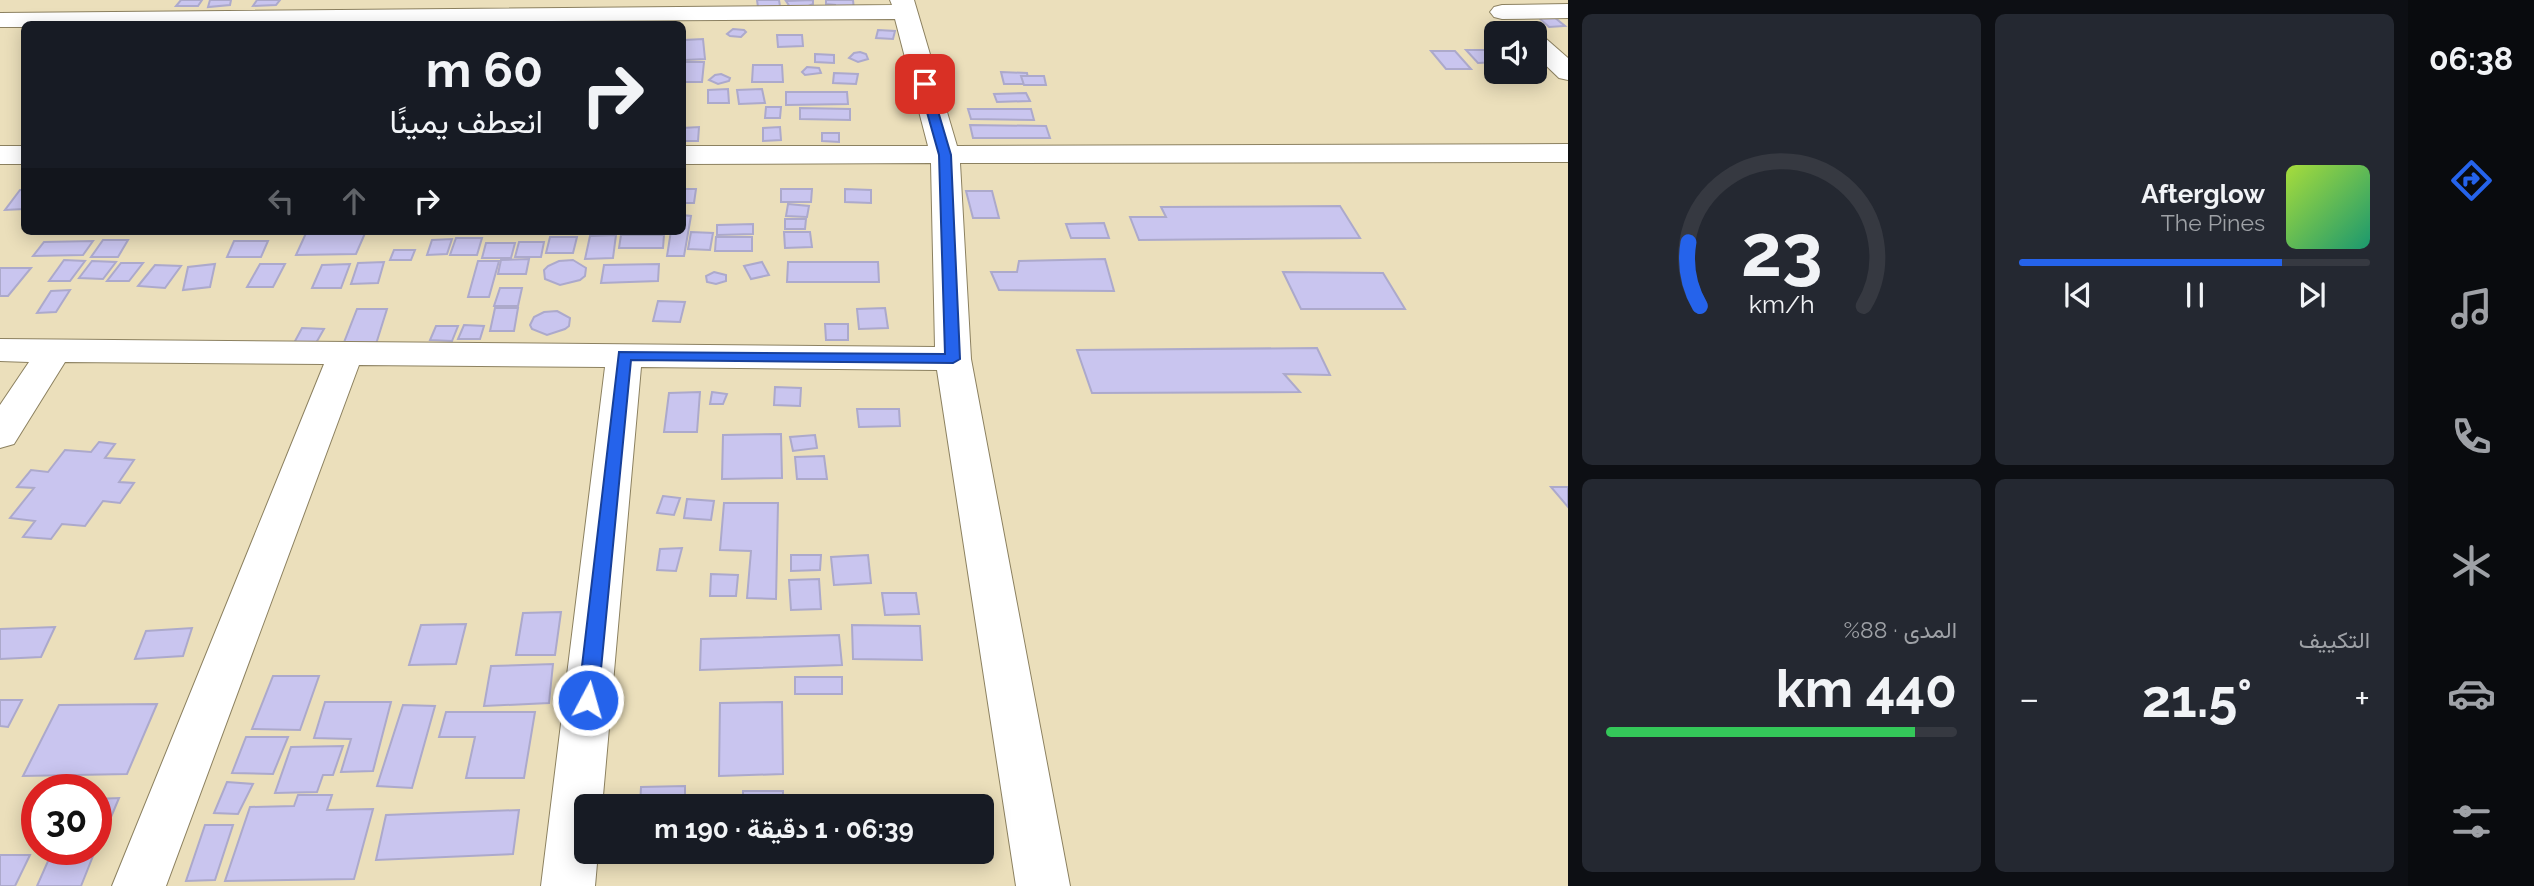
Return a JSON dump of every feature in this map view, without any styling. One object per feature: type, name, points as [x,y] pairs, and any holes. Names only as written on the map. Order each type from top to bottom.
[{"type":"street","points":[[0,21],[24,0]]},
{"type":"street","points":[[0,21],[297,9],[903,6],[945,155],[953,359],[1043,886]]},
{"type":"street","points":[[1496,6],[1568,11]]},
{"type":"street","points":[[1496,6],[1513,21]]},
{"type":"street","points":[[1547,52],[1568,72]]},
{"type":"street","points":[[686,155],[1568,153]]},
{"type":"street","points":[[0,155],[21,155]]},
{"type":"street","points":[[0,350],[953,359]]},
{"type":"street","points":[[0,435],[54,351]]},
{"type":"street","points":[[139,886],[346,353]]},
{"type":"street","points":[[568,886],[624,356]]},
{"type":"building","points":[[181,0],[202,0],[198,6],[176,6]]},
{"type":"building","points":[[210,0],[231,0],[230,5],[208,7]]},
{"type":"building","points":[[257,0],[280,0],[276,5],[253,6]]},
{"type":"building","points":[[757,0],[779,0],[780,6],[758,7]]},
{"type":"building","points":[[813,0],[813,4],[804,8],[790,7],[786,1]]},
{"type":"building","points":[[826,0],[853,0],[854,10],[835,10],[835,5],[826,4]]},
{"type":"building","points":[[1538,17],[1554,17],[1565,26],[1549,27],[1547,21]]},
{"type":"building","points":[[733,29],[746,32],[741,37],[727,34]]},
{"type":"building","points":[[878,30],[895,31],[893,39],[876,38]]},
{"type":"building","points":[[777,35],[802,35],[803,46],[778,47]]},
{"type":"building","points":[[703,39],[705,59],[686,60],[686,40]]},
{"type":"building","points":[[1466,50],[1484,50],[1484,63],[1478,63]]},
{"type":"building","points":[[1431,51],[1455,51],[1471,69],[1446,69]]},
{"type":"building","points":[[854,53],[866,54],[868,59],[858,62],[849,58]]},
{"type":"building","points":[[815,54],[834,55],[834,63],[815,62]]},
{"type":"building","points":[[686,62],[704,62],[702,82],[686,82]]},
{"type":"building","points":[[753,65],[782,65],[783,82],[752,82]]},
{"type":"building","points":[[807,67],[819,68],[821,73],[805,75],[802,72]]},
{"type":"building","points":[[1001,72],[1027,73],[1029,84],[1004,84]]},
{"type":"building","points":[[834,73],[858,74],[856,84],[833,83]]},
{"type":"building","points":[[721,74],[730,78],[729,81],[718,84],[709,80],[715,75]]},
{"type":"building","points":[[1021,76],[1044,76],[1046,85],[1024,85]]},
{"type":"building","points":[[728,89],[729,103],[708,103],[708,90]]},
{"type":"building","points":[[762,89],[765,103],[739,104],[737,90]]},
{"type":"building","points":[[786,92],[847,92],[848,104],[786,105]]},
{"type":"building","points":[[1026,93],[1030,101],[997,102],[994,94]]},
{"type":"building","points":[[766,107],[781,107],[780,118],[765,118]]},
{"type":"building","points":[[800,108],[850,109],[850,120],[800,119]]},
{"type":"building","points":[[968,109],[1031,109],[1034,120],[971,119]]},
{"type":"building","points":[[970,125],[1046,126],[1050,138],[973,138]]},
{"type":"building","points":[[699,127],[698,141],[686,141],[686,128]]},
{"type":"building","points":[[780,127],[781,140],[763,141],[763,128]]},
{"type":"building","points":[[822,133],[839,133],[839,142],[822,141]]},
{"type":"building","points":[[686,189],[696,189],[694,203],[686,203]]},
{"type":"building","points":[[781,189],[812,189],[811,202],[781,202]]},
{"type":"building","points":[[845,189],[871,190],[871,203],[845,202]]},
{"type":"building","points":[[20,190],[21,190],[21,209],[5,210]]},
{"type":"building","points":[[966,191],[992,191],[999,218],[973,218]]},
{"type":"building","points":[[788,204],[809,206],[807,217],[786,216]]},
{"type":"building","points":[[1340,206],[1360,238],[1139,240],[1130,217],[1166,217],[1161,207]]},
{"type":"building","points":[[686,215],[691,216],[684,256],[667,256],[670,235],[686,235]]},
{"type":"building","points":[[785,219],[806,219],[805,229],[785,229]]},
{"type":"building","points":[[1104,223],[1109,238],[1071,238],[1066,224]]},
{"type":"building","points":[[753,224],[753,234],[717,235],[717,225]]},
{"type":"building","points":[[691,232],[713,233],[710,250],[688,249]]},
{"type":"building","points":[[784,232],[810,232],[812,247],[785,248]]},
{"type":"building","points":[[305,235],[364,235],[356,254],[296,255]]},
{"type":"building","points":[[616,235],[613,258],[585,259],[590,236]]},
{"type":"building","points":[[621,235],[664,235],[663,248],[619,248]]},
{"type":"building","points":[[550,237],[577,237],[573,253],[546,253]]},
{"type":"building","points":[[716,237],[752,237],[752,251],[715,251]]},
{"type":"building","points":[[456,238],[482,238],[477,255],[450,255]]},
{"type":"building","points":[[452,239],[447,254],[427,255],[432,240]]},
{"type":"building","points":[[103,240],[128,240],[118,257],[91,257]]},
{"type":"building","points":[[93,241],[83,255],[33,256],[44,242]]},
{"type":"building","points":[[234,241],[268,241],[261,257],[227,257]]},
{"type":"building","points":[[519,242],[544,242],[541,257],[515,257]]},
{"type":"building","points":[[486,243],[515,243],[511,258],[482,258]]},
{"type":"building","points":[[394,250],[415,250],[411,260],[390,260]]},
{"type":"building","points":[[529,259],[526,274],[498,274],[501,260]]},
{"type":"building","points":[[1105,259],[1114,291],[999,290],[991,272],[1017,272],[1019,261]]},
{"type":"building","points":[[64,260],[85,261],[70,281],[49,281]]},
{"type":"building","points":[[573,260],[586,268],[585,276],[580,280],[560,285],[545,279],[544,270],[548,266],[559,261]]},
{"type":"building","points":[[92,261],[116,262],[103,279],[79,278]]},
{"type":"building","points":[[478,261],[499,261],[489,297],[468,297]]},
{"type":"building","points":[[384,262],[378,283],[351,284],[358,263]]},
{"type":"building","points":[[762,262],[769,275],[751,279],[744,266]]},
{"type":"building","points":[[788,262],[878,262],[879,282],[787,282]]},
{"type":"building","points":[[121,263],[143,263],[129,281],[107,281]]},
{"type":"building","points":[[215,264],[210,287],[183,290],[188,267]]},
{"type":"building","points":[[260,264],[285,264],[273,287],[247,287]]},
{"type":"building","points":[[350,264],[341,288],[312,288],[322,265]]},
{"type":"building","points":[[659,264],[658,281],[601,283],[604,265]]},
{"type":"building","points":[[155,265],[181,266],[165,288],[138,286]]},
{"type":"building","points":[[0,268],[31,268],[8,296],[0,296]]},
{"type":"building","points":[[714,272],[726,275],[726,281],[716,284],[707,282],[706,276]]},
{"type":"building","points":[[1283,272],[1383,273],[1405,309],[1301,309]]},
{"type":"building","points":[[500,288],[522,288],[518,306],[494,306]]},
{"type":"building","points":[[70,290],[56,312],[37,313],[51,291]]},
{"type":"building","points":[[658,301],[685,302],[680,322],[653,321]]},
{"type":"building","points":[[495,308],[518,308],[514,331],[490,331]]},
{"type":"building","points":[[885,308],[888,328],[859,329],[857,309]]},
{"type":"building","points":[[357,309],[387,309],[376,344],[343,345]]},
{"type":"building","points":[[557,311],[570,318],[569,326],[565,329],[547,335],[532,329],[530,325],[534,317],[544,312]]},
{"type":"building","points":[[825,324],[848,324],[848,340],[826,340]]},
{"type":"building","points":[[464,325],[484,326],[480,339],[458,339]]},
{"type":"building","points":[[436,326],[458,326],[452,341],[430,340]]},
{"type":"building","points":[[302,328],[324,329],[316,343],[294,343]]},
{"type":"building","points":[[1317,348],[1330,375],[1284,374],[1300,392],[1092,393],[1077,350]]},
{"type":"building","points":[[775,387],[801,388],[800,406],[774,405]]},
{"type":"building","points":[[700,392],[697,432],[664,432],[669,393]]},
{"type":"building","points":[[712,392],[727,394],[723,404],[710,404]]},
{"type":"building","points":[[857,409],[899,409],[900,426],[859,427]]},
{"type":"building","points":[[781,434],[782,478],[722,479],[723,435]]},
{"type":"building","points":[[815,435],[817,448],[793,451],[790,437]]},
{"type":"building","points":[[99,442],[115,444],[105,458],[134,460],[119,482],[134,483],[120,503],[103,501],[85,526],[62,524],[51,539],[23,537],[35,521],[10,518],[34,488],[17,487],[31,470],[48,472],[65,450],[91,452]]},
{"type":"building","points":[[824,456],[827,479],[797,479],[795,457]]},
{"type":"building","points":[[1551,487],[1568,487],[1568,507]]},
{"type":"building","points":[[663,496],[680,498],[674,515],[657,513]]},
{"type":"building","points":[[687,499],[714,501],[711,520],[684,518]]},
{"type":"building","points":[[724,503],[778,503],[776,599],[747,598],[751,551],[720,550]]},
{"type":"building","points":[[682,548],[676,571],[657,570],[660,549]]},
{"type":"building","points":[[791,555],[821,555],[820,570],[791,571]]},
{"type":"building","points":[[868,555],[871,583],[834,585],[831,557]]},
{"type":"building","points":[[711,574],[738,575],[736,596],[710,596]]},
{"type":"building","points":[[819,579],[821,609],[791,610],[789,580]]},
{"type":"building","points":[[882,593],[916,593],[919,614],[885,615]]},
{"type":"building","points":[[561,612],[555,655],[516,655],[523,613]]},
{"type":"building","points":[[466,624],[456,664],[409,665],[421,625]]},
{"type":"building","points":[[852,625],[920,626],[922,660],[853,659]]},
{"type":"building","points":[[55,627],[41,657],[0,659],[0,629]]},
{"type":"building","points":[[192,628],[183,656],[135,659],[146,631]]},
{"type":"building","points":[[839,635],[842,665],[700,670],[701,639]]},
{"type":"building","points":[[553,664],[549,703],[484,706],[491,666]]},
{"type":"building","points":[[273,676],[319,676],[300,730],[252,729]]},
{"type":"building","points":[[795,677],[842,677],[842,694],[795,694]]},
{"type":"building","points":[[0,700],[22,700],[8,727],[0,726]]},
{"type":"building","points":[[325,702],[391,702],[373,771],[341,772],[351,739],[314,738]]},
{"type":"building","points":[[782,702],[783,774],[719,776],[720,703]]},
{"type":"building","points":[[157,704],[127,774],[24,774],[59,705]]},
{"type":"building","points":[[403,705],[435,706],[412,788],[377,786]]},
{"type":"building","points":[[446,712],[535,712],[524,778],[466,778],[475,737],[439,737]]},
{"type":"building","points":[[246,737],[288,737],[273,774],[232,773]]},
{"type":"building","points":[[343,746],[333,775],[323,775],[317,792],[275,793],[291,747]]},
{"type":"building","points":[[227,782],[253,784],[238,814],[214,813]]},
{"type":"building","points":[[685,786],[685,794],[641,794],[641,787]]},
{"type":"building","points":[[743,791],[783,791],[783,794],[743,794]]},
{"type":"building","points":[[298,795],[332,795],[327,810],[373,809],[354,879],[225,881],[250,807],[294,806]]},
{"type":"building","points":[[112,798],[119,798],[112,815]]},
{"type":"building","points":[[519,810],[513,854],[376,860],[386,815]]},
{"type":"building","points":[[205,825],[233,825],[215,880],[186,881]]},
{"type":"building","points":[[0,855],[21,855],[21,865],[25,865],[15,886],[0,886]]},
{"type":"building","points":[[46,865],[89,865],[81,886],[37,886]]},
{"type":"route","points":[[588,700],[624,356],[953,359],[945,155],[925,84]]}]
